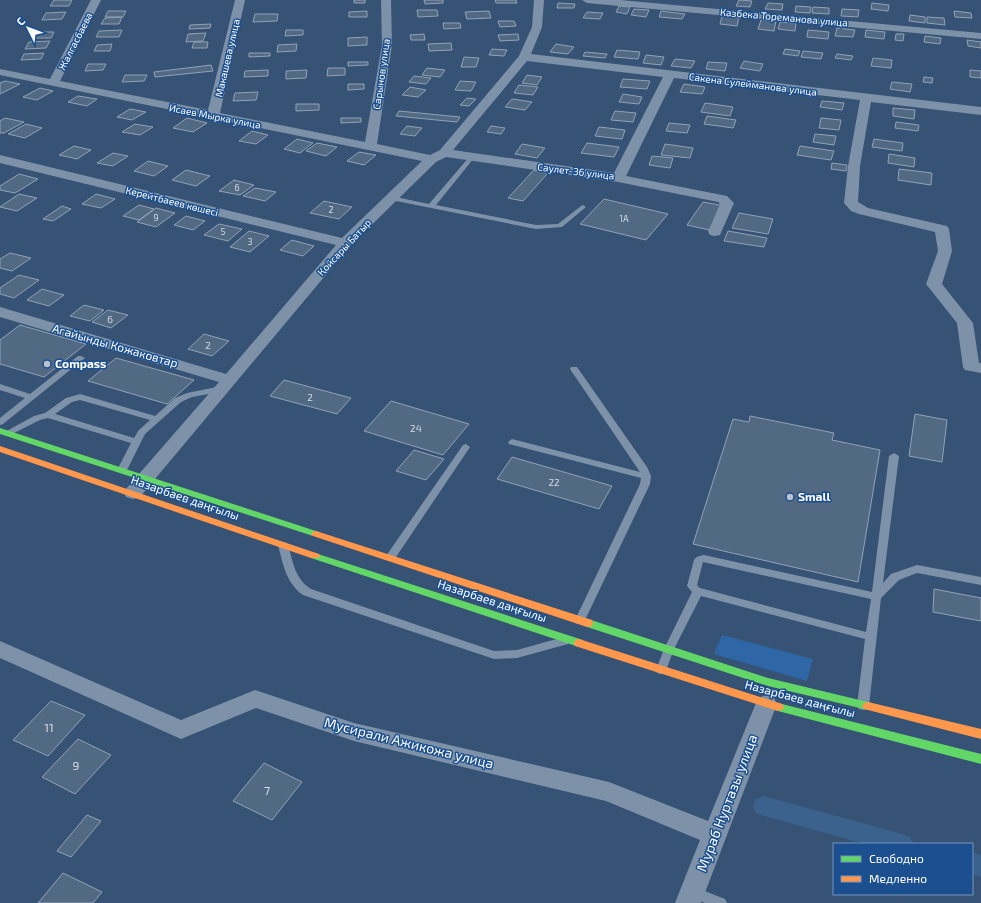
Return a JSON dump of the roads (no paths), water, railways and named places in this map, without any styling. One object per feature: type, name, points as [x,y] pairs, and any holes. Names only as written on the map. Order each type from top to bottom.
[{"type":"main road","name":"Назарбаев даңғылы","points":[[3,432],[390,558],[575,630],[661,670],[766,704],[981,759]]},
{"type":"main road","name":"Назарбаев даңғылы","points":[[0,449],[283,545],[575,630],[669,649],[768,682],[981,734]]},
{"type":"street","name":"Жалгасбаева","points":[[54,83],[96,0]]},
{"type":"street","name":"Макашева улица","points":[[213,115],[240,0]]},
{"type":"street","name":"Сарынов улица","points":[[370,147],[387,45],[386,0]]},
{"type":"street","name":"Қойсары Батыр","points":[[133,493],[345,243],[431,159],[444,153],[524,57],[537,27],[539,0]]},
{"type":"street","name":"Казбека Тореманова улица","points":[[587,0],[981,36]]},
{"type":"street","name":"Сакена Сулейманова улица","points":[[524,57],[981,111]]},
{"type":"street","name":"Исаев Мырка улица","points":[[0,72],[431,159]]},
{"type":"street","name":"Саулет-36 улица","points":[[444,153],[618,178],[670,74]]},
{"type":"street","points":[[866,97],[854,166],[851,203],[856,208],[864,211],[942,229],[945,251],[934,284],[965,322],[971,367],[981,368]]},
{"type":"street","name":"Керейтбаеев көшесі","points":[[0,159],[345,243]]},
{"type":"street","points":[[618,178],[722,198],[727,203],[715,232]]},
{"type":"street","name":"Агайынды Кожаковтар","points":[[0,312],[226,384]]},
{"type":"street","name":"Мусирали Ажикожа улица","points":[[0,649],[181,730],[255,699],[354,732],[609,792],[715,835]]},
{"type":"street","name":"Мураб Нуртазы улица","points":[[690,897],[766,704]]},
{"type":"lane","points":[[432,206],[472,157]]},
{"type":"lane","points":[[391,198],[536,227],[560,226],[583,207]]},
{"type":"lane","points":[[0,422],[81,358]]},
{"type":"lane","points":[[283,545],[292,576],[300,589],[494,656],[517,654],[575,630],[645,484],[646,476],[644,469],[574,369]]},
{"type":"lane","points":[[122,470],[141,433],[178,400],[226,384]]},
{"type":"lane","points":[[0,387],[31,397]]},
{"type":"lane","points":[[3,432],[48,415],[69,400],[80,397],[157,419]]},
{"type":"lane","points":[[48,415],[136,442]]},
{"type":"lane","points":[[512,442],[646,476]]},
{"type":"lane","points":[[390,558],[466,447]]},
{"type":"lane","points":[[863,706],[894,456]]},
{"type":"lane","points":[[871,637],[697,591],[692,586],[699,560],[704,558],[876,597]]},
{"type":"lane","points":[[876,597],[895,577],[917,569],[981,581]]},
{"type":"lane","points":[[661,670],[669,649],[694,600],[697,591]]},
{"type":"lane","points":[[690,897],[720,903]]},
{"type":"waterway","points":[[764,806],[898,843]]},
{"type":"waterway","points":[[973,863],[981,866]]},
{"type":"place","name":"Compass","points":[[47,364]]},
{"type":"place","name":"Small","points":[[790,497]]}]
